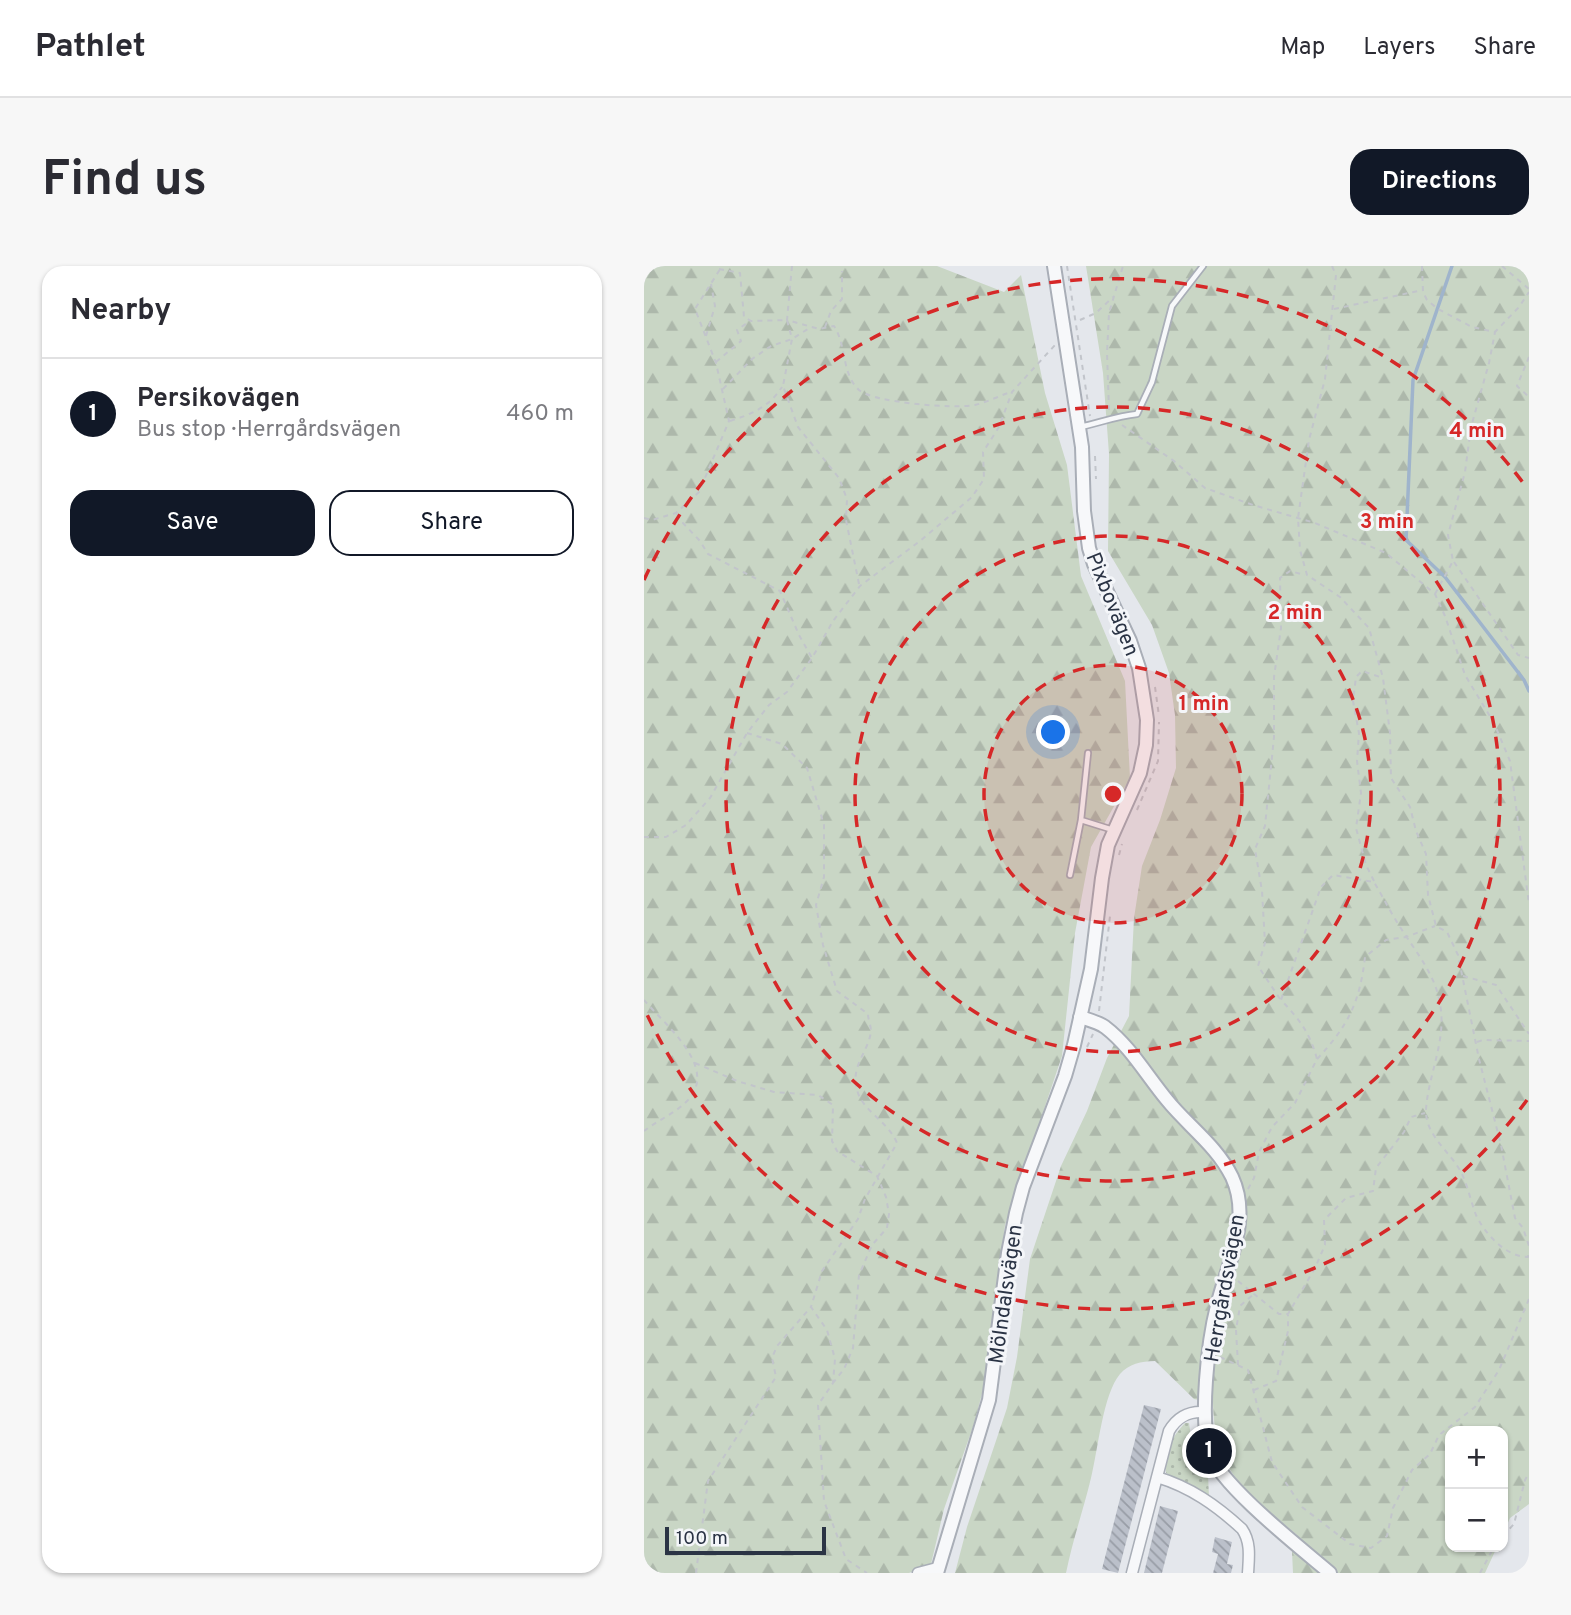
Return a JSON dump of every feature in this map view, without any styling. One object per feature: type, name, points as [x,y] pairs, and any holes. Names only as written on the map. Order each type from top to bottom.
[{"type":"street","name":"Pixbovägen","points":[[1054,266],[1085,426],[1089,548],[1135,656],[1147,720],[1143,763],[1119,835],[1101,878],[1091,969],[1080,1017]]},
{"type":"street","name":"Herrgårdsvägen","points":[[1080,1017],[1104,1026],[1120,1042],[1167,1101],[1213,1150],[1231,1176],[1238,1195],[1240,1213],[1238,1233],[1216,1307],[1210,1352],[1204,1412],[1209,1451],[1214,1464],[1248,1501],[1330,1573]]},
{"type":"street","name":"Mölndalsvägen","points":[[937,1571],[989,1400],[1008,1253],[1016,1213],[1023,1187],[1065,1076],[1080,1017]]},
{"type":"street","points":[[1132,1573],[1165,1444],[1174,1423],[1189,1413],[1204,1412]]},
{"type":"street","points":[[1157,1477],[1180,1484],[1199,1495],[1242,1529],[1249,1546],[1248,1573]]},
{"type":"street","points":[[918,1573],[937,1571]]},
{"type":"lane","points":[[1085,426],[1117,416],[1137,414],[1152,382],[1172,306],[1203,266]]},
{"type":"lane","points":[[1070,875],[1081,820],[1088,753]]},
{"type":"lane","points":[[1081,820],[1119,835]]},
{"type":"path","points":[[729,421],[752,414],[774,400],[783,386],[792,339],[787,320],[792,266]]},
{"type":"path","points":[[1067,266],[1085,426]]},
{"type":"path","points":[[1123,266],[1110,313],[1107,353],[1110,420],[1122,425],[1174,461],[1205,488],[1315,523],[1386,553],[1435,594],[1465,675],[1494,723],[1510,761],[1529,904]]},
{"type":"path","points":[[1307,575],[1300,550],[1298,518],[1309,440],[1325,379],[1336,275],[1332,266]]},
{"type":"path","points":[[1422,266],[1423,290],[1427,300],[1472,327],[1495,332]]},
{"type":"path","points":[[1502,266],[1529,291],[1519,307],[1495,332],[1471,426],[1465,472],[1448,535],[1453,561],[1518,655],[1529,658]]},
{"type":"path","points":[[644,517],[652,520],[676,513],[699,492],[729,421],[716,363],[695,309],[720,268],[740,273],[744,317],[751,321]]},
{"type":"path","points":[[824,328],[831,311],[842,299],[842,271]]},
{"type":"path","points":[[706,337],[715,306],[711,283]]},
{"type":"path","points":[[1333,309],[1423,290]]},
{"type":"path","points":[[1080,320],[1096,313],[1114,296]]},
{"type":"path","points":[[716,363],[741,341],[737,330],[751,321],[787,320],[811,327],[834,326],[841,338],[846,369],[860,391],[891,402],[974,405],[1012,392]]},
{"type":"path","points":[[723,389],[761,352],[792,339],[811,327]]},
{"type":"path","points":[[644,837],[666,837],[686,825],[710,798],[747,733],[769,705],[787,692],[812,658],[833,621],[860,586],[972,497],[984,479],[983,452],[999,427],[1012,392],[1058,342]]},
{"type":"path","points":[[1529,357],[1517,386],[1529,397]]},
{"type":"path","points":[[783,386],[798,427],[839,478],[843,488],[847,499],[846,520],[860,586]]},
{"type":"path","points":[[1094,450],[1096,488]]},
{"type":"path","points":[[676,513],[708,554],[780,591],[812,658]]},
{"type":"path","points":[[1435,594],[1453,561]]},
{"type":"path","points":[[1317,1059],[1311,1037],[1258,966],[1265,943],[1262,891],[1255,849],[1265,826],[1274,737],[1274,677],[1281,628],[1280,578],[1290,572],[1307,575],[1340,597],[1369,628],[1383,678],[1390,733],[1391,778],[1410,807],[1426,854],[1427,895],[1436,926],[1447,932],[1458,955],[1515,1218],[1523,1228],[1529,1246]]},
{"type":"path","points":[[1383,678],[1362,671],[1356,677],[1353,701],[1359,733],[1357,761],[1361,793],[1356,828],[1366,865],[1374,882],[1429,970],[1440,1003],[1443,1028],[1426,1112],[1433,1134],[1462,1173],[1477,1218],[1505,1250],[1518,1257],[1528,1257]]},
{"type":"path","points":[[1132,820],[1158,761],[1160,723],[1153,681]]},
{"type":"path","points":[[696,1573],[708,1481],[776,1377],[772,1358],[777,1346],[811,1307],[822,1271],[858,1219],[877,1177],[897,1143],[892,1130],[863,1104],[856,1088],[857,1065],[871,1031],[867,1014],[837,991],[823,945],[816,905],[824,877],[824,825],[814,786],[807,768],[782,744],[747,733]]},
{"type":"path","points":[[1118,857],[1119,835]]},
{"type":"path","points":[[1281,1000],[1321,887],[1333,875],[1374,882]]},
{"type":"path","points":[[1085,1049],[1090,1043],[1096,1022],[1111,912]]},
{"type":"path","points":[[1238,1195],[1247,1191],[1255,1178],[1259,1153],[1272,1127],[1294,1103],[1317,1059],[1349,1020],[1363,981],[1365,957],[1386,940],[1406,937],[1436,926]]},
{"type":"path","points":[[1462,976],[1496,985],[1529,1034]]},
{"type":"path","points":[[644,1000],[681,1042],[695,1063],[699,1078],[690,1098],[666,1118],[644,1131]]},
{"type":"path","points":[[1476,1042],[1529,1041]]},
{"type":"path","points":[[695,1063],[737,1081],[774,1092],[818,1095],[833,1105],[832,1141],[837,1151],[877,1177],[887,1205],[887,1228],[872,1245],[859,1275],[853,1348],[844,1369],[818,1405],[824,1501],[846,1559],[867,1573]]},
{"type":"path","points":[[1253,1390],[1276,1381],[1288,1331],[1288,1314],[1325,1245],[1324,1220],[1346,1198],[1373,1191],[1376,1168],[1404,1132],[1411,1117],[1426,1112]]},
{"type":"path","points":[[1529,1251],[1529,1262]]},
{"type":"path","points":[[1227,1272],[1279,1314],[1288,1314]]},
{"type":"path","points":[[1238,1366],[1236,1330],[1240,1306],[1254,1294]]},
{"type":"path","points":[[1210,1352],[1248,1370],[1272,1462],[1302,1507],[1350,1544],[1371,1548],[1387,1536],[1393,1508],[1412,1470],[1430,1454],[1439,1435],[1475,1407],[1487,1389],[1499,1370],[1529,1299]]},
{"type":"path","points":[[811,1307],[827,1330],[835,1359],[832,1383]]},
{"type":"path","points":[[1508,1531],[1514,1524],[1529,1473]]},
{"type":"path","points":[[1480,1573],[1491,1552]]},
{"type":"green space","points":[[644,266],[937,266],[1004,292],[1021,275],[1045,393],[1067,465],[1081,576],[1125,681],[1130,778],[1091,847],[1075,933],[1062,1056],[1005,1225],[987,1375],[974,1424],[944,1509],[931,1564],[909,1573],[644,1573]]},
{"type":"green space","points":[[1086,266],[1529,266],[1529,1504],[1508,1523],[1508,1426],[1445,1426],[1445,1552],[1495,1552],[1485,1573],[1293,1573],[1292,1552],[1297,1535],[1249,1493],[1227,1464],[1215,1427],[1213,1403],[1194,1399],[1155,1361],[1131,1365],[1114,1383],[1105,1408],[1091,1478],[1066,1573],[955,1573],[967,1527],[1007,1408],[1017,1357],[1030,1259],[1061,1166],[1087,1111],[1107,1058],[1129,1016],[1134,918],[1142,866],[1176,768],[1175,715],[1169,673],[1152,625],[1108,551],[1109,454],[1103,373]]},
{"type":"green space","points":[[1185,1423],[1189,1423],[1194,1458],[1208,1474],[1209,1497],[1166,1473],[1170,1446]]},
{"type":"building","points":[[1144,1405],[1161,1409],[1118,1573],[1102,1569]]},
{"type":"building","points":[[1160,1506],[1178,1511],[1162,1573],[1144,1573]]},
{"type":"building","points":[[1215,1537],[1232,1542],[1227,1564],[1233,1565],[1231,1573],[1213,1573],[1218,1554],[1212,1552]]},
{"type":"waterway","points":[[1452,266],[1413,380],[1406,540],[1445,577],[1524,680],[1529,691]]},
{"type":"place","name":"Persikovägen","points":[[1209,1451]]}]
